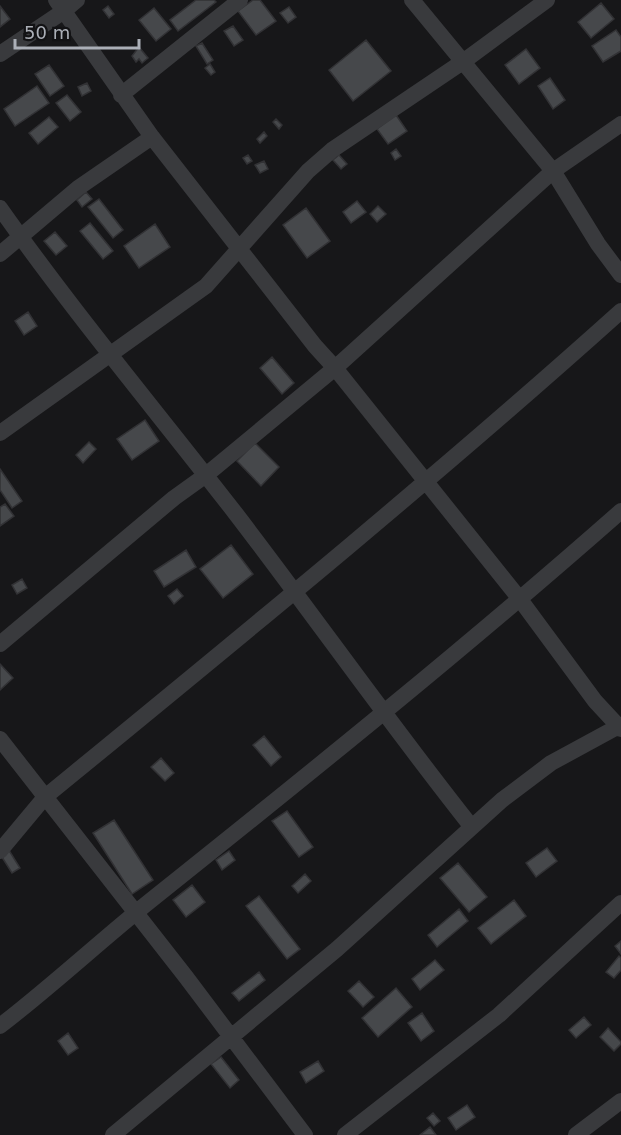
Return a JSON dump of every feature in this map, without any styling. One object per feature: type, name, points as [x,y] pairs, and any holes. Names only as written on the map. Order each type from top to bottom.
[{"type":"street","points":[[121,95],[240,0]]},
{"type":"street","points":[[412,0],[554,171],[598,244],[621,274]]},
{"type":"street","points":[[0,433],[110,352],[206,286],[308,171],[332,150],[464,61],[547,0]]},
{"type":"street","points":[[0,54],[65,4],[121,95],[152,137],[315,346],[519,598],[595,701],[620,727],[551,763],[502,800],[337,949],[113,1135]]},
{"type":"street","points":[[0,644],[174,498],[206,475],[335,368],[554,171],[621,124]]},
{"type":"street","points":[[0,254],[78,188],[152,137]]},
{"type":"street","points":[[0,208],[62,294],[206,475],[294,590],[382,712],[471,826]]},
{"type":"street","points":[[0,851],[45,797],[425,483],[523,400],[621,311]]},
{"type":"street","points":[[0,1026],[135,913],[444,663],[621,511]]},
{"type":"street","points":[[0,739],[186,977],[305,1135]]},
{"type":"street","points":[[345,1135],[499,1015],[621,903]]},
{"type":"street","points":[[576,1135],[621,1101]]},
{"type":"building","points":[[196,0],[216,2],[178,31],[170,20]]},
{"type":"building","points":[[253,0],[260,0],[276,21],[256,35],[238,11]]},
{"type":"building","points":[[601,3],[614,19],[591,38],[578,22]]},
{"type":"building","points":[[0,6],[10,19],[0,27]]},
{"type":"building","points":[[108,6],[114,14],[109,18],[103,10]]},
{"type":"building","points":[[289,7],[296,17],[288,23],[280,13]]},
{"type":"building","points":[[154,8],[171,29],[156,41],[139,20]]},
{"type":"building","points":[[233,26],[243,40],[234,46],[224,31]]},
{"type":"building","points":[[616,30],[621,37],[621,51],[603,62],[592,46]]},
{"type":"building","points":[[366,40],[391,71],[353,101],[329,70]]},
{"type":"building","points":[[202,43],[213,60],[207,64],[196,46]]},
{"type":"building","points":[[139,47],[148,58],[142,63],[139,59],[136,62],[132,56]]},
{"type":"building","points":[[526,49],[540,68],[519,84],[505,65]]},
{"type":"building","points":[[210,64],[215,72],[211,75],[205,68]]},
{"type":"building","points":[[49,65],[64,86],[50,96],[35,74]]},
{"type":"building","points":[[550,78],[565,100],[553,109],[538,86]]},
{"type":"building","points":[[87,83],[91,91],[82,96],[78,87]]},
{"type":"building","points":[[37,86],[49,103],[15,126],[4,109]]},
{"type":"building","points":[[67,95],[81,112],[70,121],[56,103]]},
{"type":"building","points":[[396,115],[407,131],[388,144],[377,129]]},
{"type":"building","points":[[49,117],[58,127],[38,144],[29,133]]},
{"type":"building","points":[[276,119],[282,125],[279,129],[273,122]]},
{"type":"building","points":[[264,132],[267,136],[260,143],[257,139]]},
{"type":"building","points":[[396,149],[401,156],[395,160],[391,153]]},
{"type":"building","points":[[248,155],[252,161],[247,164],[243,158]]},
{"type":"building","points":[[339,155],[347,164],[341,169],[333,160]]},
{"type":"building","points":[[264,161],[268,169],[260,173],[255,165]]},
{"type":"building","points":[[86,192],[92,199],[82,207],[77,200]]},
{"type":"building","points":[[99,199],[123,230],[113,238],[88,207]]},
{"type":"building","points":[[357,201],[366,212],[351,223],[343,212]]},
{"type":"building","points":[[378,206],[386,214],[377,222],[370,214]]},
{"type":"building","points":[[306,208],[330,241],[307,258],[283,225]]},
{"type":"building","points":[[90,223],[113,251],[103,259],[80,231]]},
{"type":"building","points":[[155,224],[170,247],[139,268],[124,246]]},
{"type":"building","points":[[55,232],[67,246],[56,255],[44,241]]},
{"type":"building","points":[[28,312],[37,326],[24,335],[15,321]]},
{"type":"building","points":[[272,357],[294,383],[282,394],[260,368]]},
{"type":"building","points":[[145,420],[159,441],[132,460],[117,439]]},
{"type":"building","points":[[89,442],[96,449],[83,463],[76,455]]},
{"type":"building","points":[[255,443],[279,467],[261,486],[237,461]]},
{"type":"building","points":[[0,469],[22,501],[12,508],[0,490]]},
{"type":"building","points":[[5,504],[14,516],[0,526],[0,507]]},
{"type":"building","points":[[231,545],[253,574],[223,598],[200,569]]},
{"type":"building","points":[[186,550],[196,567],[164,587],[154,571]]},
{"type":"building","points":[[22,579],[27,588],[17,594],[12,585]]},
{"type":"building","points":[[177,589],[183,596],[174,604],[168,596]]},
{"type":"building","points":[[0,664],[13,678],[0,690]]},
{"type":"building","points":[[264,736],[281,757],[271,766],[253,745]]},
{"type":"building","points":[[161,758],[174,773],[165,781],[151,767]]},
{"type":"building","points":[[287,811],[313,847],[299,857],[272,821]]},
{"type":"building","points":[[114,820],[153,880],[132,894],[93,833]]},
{"type":"building","points":[[5,844],[20,868],[12,873],[0,854]]},
{"type":"building","points":[[547,848],[557,861],[536,877],[526,863]]},
{"type":"building","points":[[229,851],[235,860],[222,870],[216,860]]},
{"type":"building","points":[[458,863],[487,897],[469,912],[440,878]]},
{"type":"building","points":[[305,874],[311,881],[298,893],[292,886]]},
{"type":"building","points":[[192,885],[205,902],[186,917],[173,900]]},
{"type":"building","points":[[259,896],[300,949],[287,959],[246,906]]},
{"type":"building","points":[[514,900],[526,916],[491,944],[478,928]]},
{"type":"building","points":[[459,909],[468,921],[437,947],[428,935]]},
{"type":"building","points":[[621,941],[621,954],[615,946]]},
{"type":"building","points":[[619,956],[621,970],[614,978],[606,972]]},
{"type":"building","points":[[435,960],[444,970],[420,990],[412,979]]},
{"type":"building","points":[[259,972],[265,980],[239,1001],[232,993]]},
{"type":"building","points":[[359,981],[374,997],[363,1007],[348,991]]},
{"type":"building","points":[[396,988],[412,1007],[378,1037],[362,1018]]},
{"type":"building","points":[[422,1013],[434,1031],[421,1041],[408,1023]]},
{"type":"building","points":[[584,1017],[591,1025],[576,1038],[569,1030]]},
{"type":"building","points":[[608,1028],[621,1042],[614,1051],[600,1037]]},
{"type":"building","points":[[68,1033],[78,1048],[68,1055],[58,1041]]},
{"type":"building","points":[[221,1057],[239,1080],[230,1088],[211,1064]]},
{"type":"building","points":[[318,1061],[324,1071],[306,1083],[300,1072]]},
{"type":"building","points":[[467,1105],[475,1117],[456,1130],[448,1118]]},
{"type":"building","points":[[433,1113],[440,1121],[434,1126],[427,1118]]},
{"type":"building","points":[[430,1127],[436,1135],[420,1135]]}]
